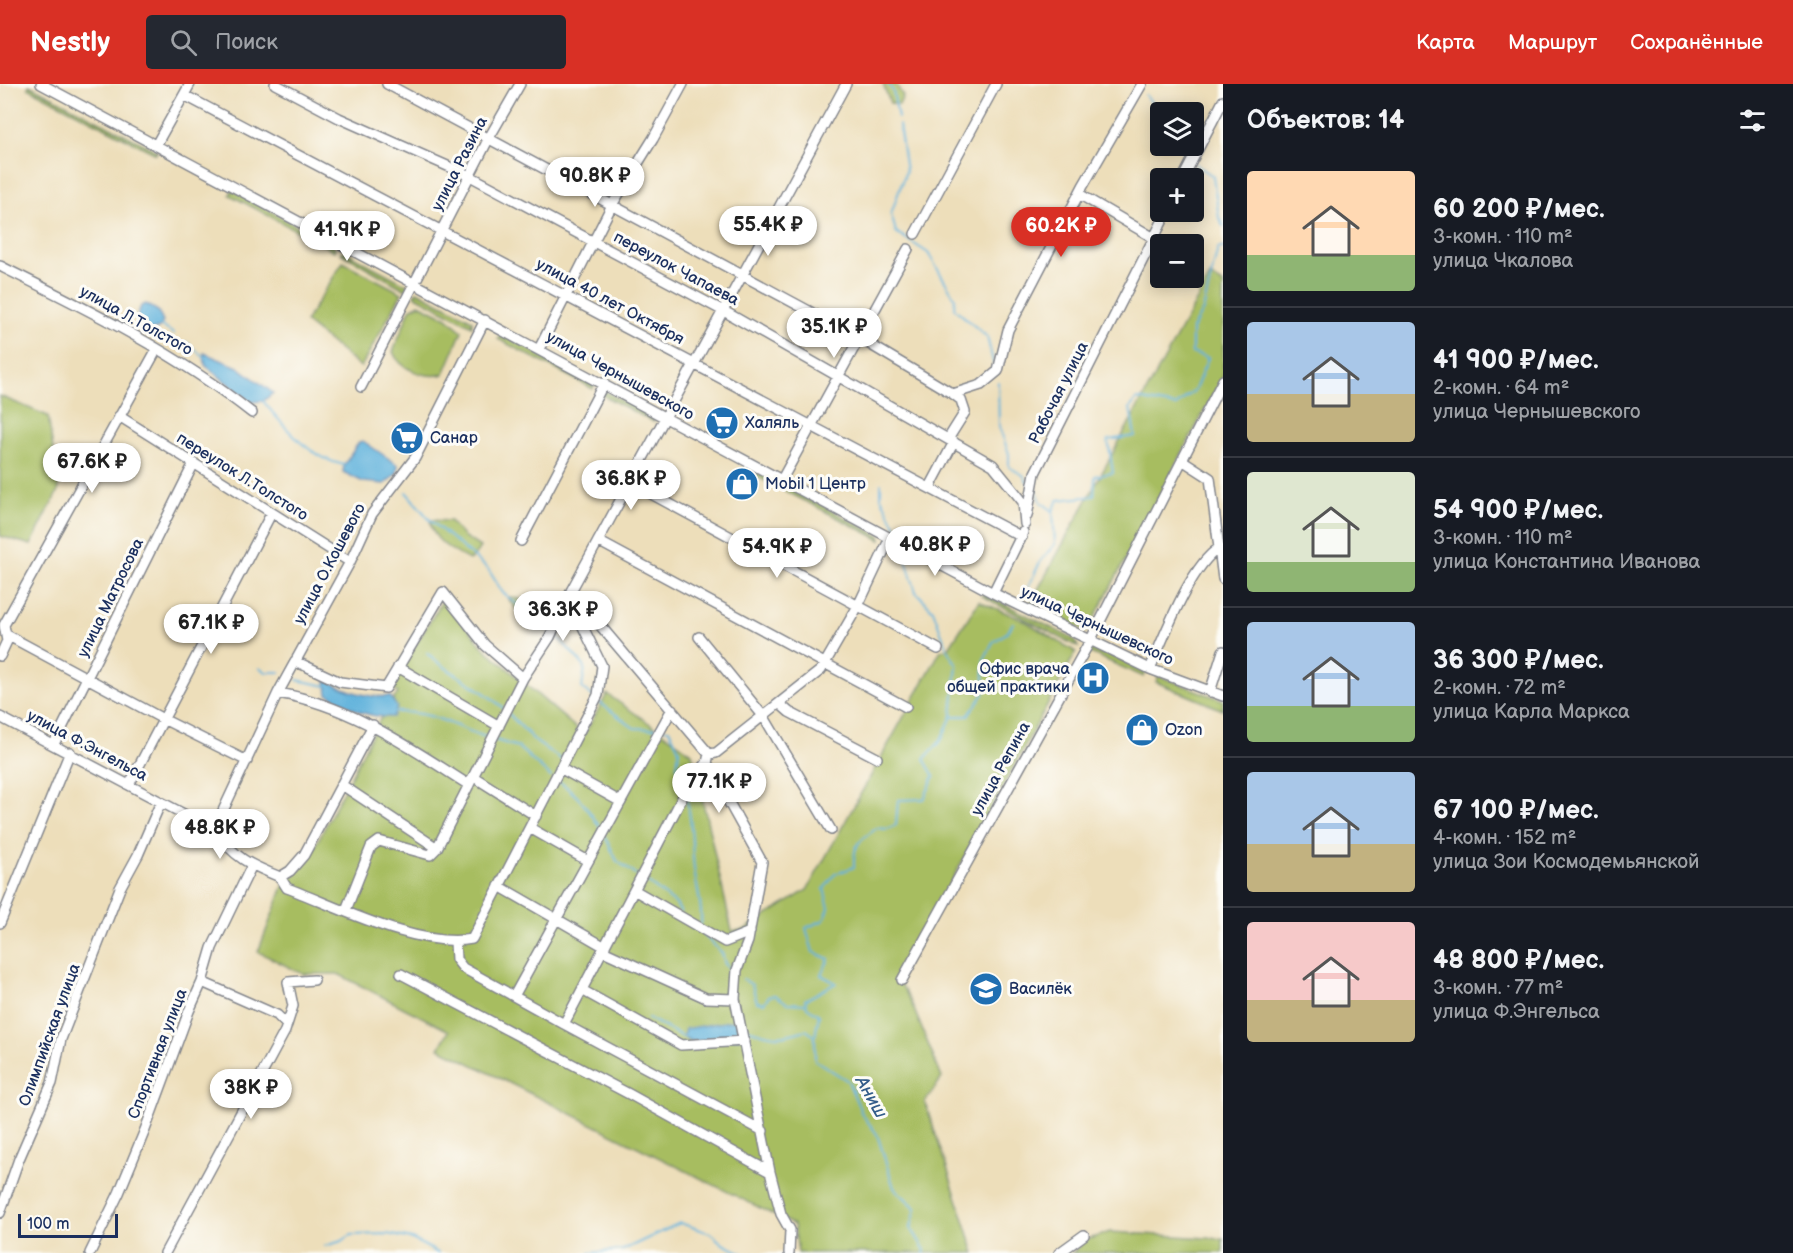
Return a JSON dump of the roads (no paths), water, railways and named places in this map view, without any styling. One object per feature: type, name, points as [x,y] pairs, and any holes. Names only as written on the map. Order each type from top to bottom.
[{"type":"street","name":"улица Чернышевского","points":[[41,84],[993,593],[1150,669],[1223,696]]},
{"type":"street","points":[[156,145],[190,84]]},
{"type":"street","name":"переулок Чапаева","points":[[274,84],[339,118],[470,176],[594,241],[840,376],[993,465],[1023,502],[1025,524]]},
{"type":"street","points":[[387,84],[861,339],[953,394],[961,400],[965,412],[930,487]]},
{"type":"street","name":"улица Разина","points":[[361,387],[489,138],[520,84]]},
{"type":"street","points":[[539,349],[612,205],[653,139],[682,84]]},
{"type":"street","points":[[346,910],[371,847],[379,841],[430,855],[437,848],[523,678],[550,637],[570,594],[631,483],[664,417],[846,84]]},
{"type":"street","points":[[915,234],[996,84]]},
{"type":"street","points":[[953,394],[981,385],[998,371],[1008,330],[1079,194],[1142,84]]},
{"type":"street","name":"улица 40 лет Октября","points":[[184,95],[1022,537]]},
{"type":"street","points":[[1188,168],[1223,101]]},
{"type":"street","points":[[1079,194],[1150,236]]},
{"type":"street","name":"Рабочая улица","points":[[993,593],[1022,537],[1035,473],[1150,246]]},
{"type":"street","points":[[781,481],[861,339],[908,249]]},
{"type":"street","name":"улица Л.Толстого","points":[[0,267],[91,311],[220,387],[252,412]]},
{"type":"street","name":"улица О.Кошевого","points":[[214,830],[278,693],[350,562],[372,514],[415,458],[485,320]]},
{"type":"street","points":[[0,656],[4,628],[157,349]]},
{"type":"street","name":"улица Репина","points":[[902,980],[1090,641],[1223,380]]},
{"type":"street","points":[[521,541],[604,383]]},
{"type":"street","name":"переулок Л.Толстого","points":[[119,416],[193,465],[350,562]]},
{"type":"street","points":[[1182,460],[1210,478],[1223,579]]},
{"type":"street","name":"улица Матросова","points":[[54,744],[193,465]]},
{"type":"street","points":[[631,483],[938,650]]},
{"type":"street","points":[[129,785],[271,514]]},
{"type":"street","points":[[564,1024],[690,783],[708,759],[822,670],[858,606],[890,538]]},
{"type":"street","points":[[598,541],[906,707]]},
{"type":"street","points":[[1150,669],[1183,597],[1205,560],[1219,548]]},
{"type":"street","points":[[295,661],[340,682],[386,688],[443,592],[485,645],[523,678]]},
{"type":"street","points":[[570,594],[672,709],[708,759],[762,862],[750,932],[737,970],[735,999],[770,1172],[782,1214],[790,1230],[789,1253]]},
{"type":"street","points":[[570,594],[602,666],[598,695],[472,939],[455,942],[456,959],[463,968],[763,1131]]},
{"type":"street","points":[[4,628],[162,719],[247,761]]},
{"type":"street","points":[[699,637],[764,717],[831,830]]},
{"type":"street","points":[[1210,692],[1223,651]]},
{"type":"street","points":[[398,667],[499,726]]},
{"type":"street","points":[[278,693],[310,699],[373,725],[536,816]]},
{"type":"street","points":[[780,704],[789,712],[877,758]]},
{"type":"street","points":[[514,996],[672,709]]},
{"type":"street","name":"улица Ф.Энгельса","points":[[0,717],[214,830],[229,851],[252,865],[280,877],[287,888],[417,937],[455,942]]},
{"type":"street","points":[[280,877],[290,871],[304,855],[373,725]]},
{"type":"street","points":[[0,923],[70,752]]},
{"type":"street","points":[[560,768],[621,802]]},
{"type":"street","points":[[342,785],[437,848]]},
{"type":"street","name":"Олимпийская улица","points":[[0,1213],[19,1159],[51,1083],[61,1040],[120,888],[138,855],[161,802]]},
{"type":"street","points":[[530,828],[588,861]]},
{"type":"street","name":"Спортивная улица","points":[[90,1253],[119,1193],[202,982],[212,948],[252,865]]},
{"type":"street","points":[[499,886],[604,949],[706,998],[735,999]]},
{"type":"street","points":[[634,890],[725,942],[750,932]]},
{"type":"street","points":[[401,974],[629,1094],[770,1172]]},
{"type":"street","points":[[165,1253],[287,1025],[293,1005],[288,982],[314,980]]},
{"type":"street","points":[[202,982],[248,1000],[277,1015],[287,1025]]},
{"type":"street","points":[[582,990],[681,1045],[744,1041]]},
{"type":"street","points":[[1064,1252],[1084,1235]]},
{"type":"water","points":[[146,304],[158,311],[163,322],[158,329],[149,330],[139,323],[137,316],[141,306]]},
{"type":"water","points":[[204,353],[238,367],[273,393],[263,401],[251,402],[205,365]]},
{"type":"water","points":[[363,441],[398,465],[397,473],[385,484],[363,482],[343,472],[344,465],[359,442]]},
{"type":"water","points":[[326,680],[365,695],[390,696],[397,707],[393,717],[366,714],[344,704],[328,694]]},
{"type":"water","points":[[736,1020],[740,1038],[691,1041],[683,1037],[685,1029]]},
{"type":"waterway","points":[[888,84],[893,91],[898,118]]},
{"type":"waterway","points":[[1145,95],[1151,102]]},
{"type":"waterway","points":[[899,125],[906,171],[891,214],[896,232],[928,253],[955,298],[954,308],[987,337],[994,366]]},
{"type":"waterway","points":[[1195,164],[1213,176],[1219,218],[1223,226]]},
{"type":"waterway","name":"Аниш","points":[[1027,590],[1040,562],[1055,544],[1053,511],[1058,500],[1094,496],[1095,476],[1113,473],[1108,440],[1135,436],[1130,408],[1137,399],[1176,406],[1195,390],[1208,358],[1192,353],[1192,329],[1203,310],[1218,248],[1223,248]]},
{"type":"waterway","points":[[160,325],[174,334]]},
{"type":"waterway","points":[[186,342],[205,358]]},
{"type":"waterway","points":[[998,382],[999,426],[1009,454],[1009,467],[1023,475],[1029,484]]},
{"type":"waterway","points":[[263,401],[289,431],[308,448],[331,461],[344,465]]},
{"type":"waterway","points":[[881,484],[881,497],[897,529]]},
{"type":"waterway","points":[[1036,489],[1041,502],[1053,511]]},
{"type":"waterway","points":[[406,492],[430,520],[488,569],[503,593],[549,630]]},
{"type":"waterway","points":[[903,550],[916,592],[933,610],[948,651],[957,665],[952,715]]},
{"type":"waterway","name":"Аниш","points":[[924,1253],[925,1250],[911,1228],[916,1208],[894,1188],[877,1134],[862,1114],[848,1081],[815,1060],[815,1036],[819,1015],[807,1007],[805,1000],[836,983],[821,975],[829,959],[813,952],[806,928],[824,920],[829,908],[824,889],[835,874],[854,867],[858,844],[877,828],[887,829],[896,825],[898,800],[924,799],[934,776],[924,759],[940,742],[952,716],[968,716],[984,694],[984,660],[993,642],[1008,632],[1013,623]]},
{"type":"waterway","points":[[558,637],[585,667],[582,688],[595,698]]},
{"type":"waterway","points":[[427,653],[504,709]]},
{"type":"waterway","points":[[259,668],[266,672],[280,672]]},
{"type":"waterway","points":[[297,680],[327,686]]},
{"type":"waterway","points":[[599,702],[634,728],[657,729]]},
{"type":"waterway","points":[[395,712],[434,717],[489,738]]},
{"type":"waterway","points":[[508,713],[536,742],[562,760]]},
{"type":"waterway","points":[[665,729],[669,729],[679,750],[677,766],[683,788]]},
{"type":"waterway","points":[[495,740],[518,747],[551,777]]},
{"type":"waterway","points":[[556,780],[582,802],[602,831]]},
{"type":"waterway","points":[[686,797],[691,823],[701,924]]},
{"type":"waterway","points":[[605,836],[617,861],[638,876]]},
{"type":"waterway","points":[[643,879],[676,904],[681,913]]},
{"type":"waterway","points":[[704,935],[722,953],[725,964],[732,971]]},
{"type":"waterway","points":[[743,979],[752,985],[757,1002],[764,1003],[769,996],[775,995],[787,1003],[806,1004]]},
{"type":"waterway","points":[[648,1018],[683,1037]]},
{"type":"waterway","points":[[747,1029],[776,1036],[806,1030],[813,1035]]},
{"type":"waterway","points":[[590,1253],[623,1250],[680,1223],[710,1233],[723,1244],[742,1253]]},
{"type":"waterway","points":[[325,1246],[342,1241],[351,1235],[387,1234],[412,1239],[438,1253]]},
{"type":"place","name":"Халяль","points":[[722,423]]},
{"type":"place","name":"Санар","points":[[407,438]]},
{"type":"place","name":"Mobil 1 Центр","points":[[742,484]]},
{"type":"place","name":"Офис врача общей практики","points":[[1093,678]]},
{"type":"place","name":"Ozon","points":[[1142,730]]},
{"type":"place","name":"Василёк","points":[[986,989]]}]
